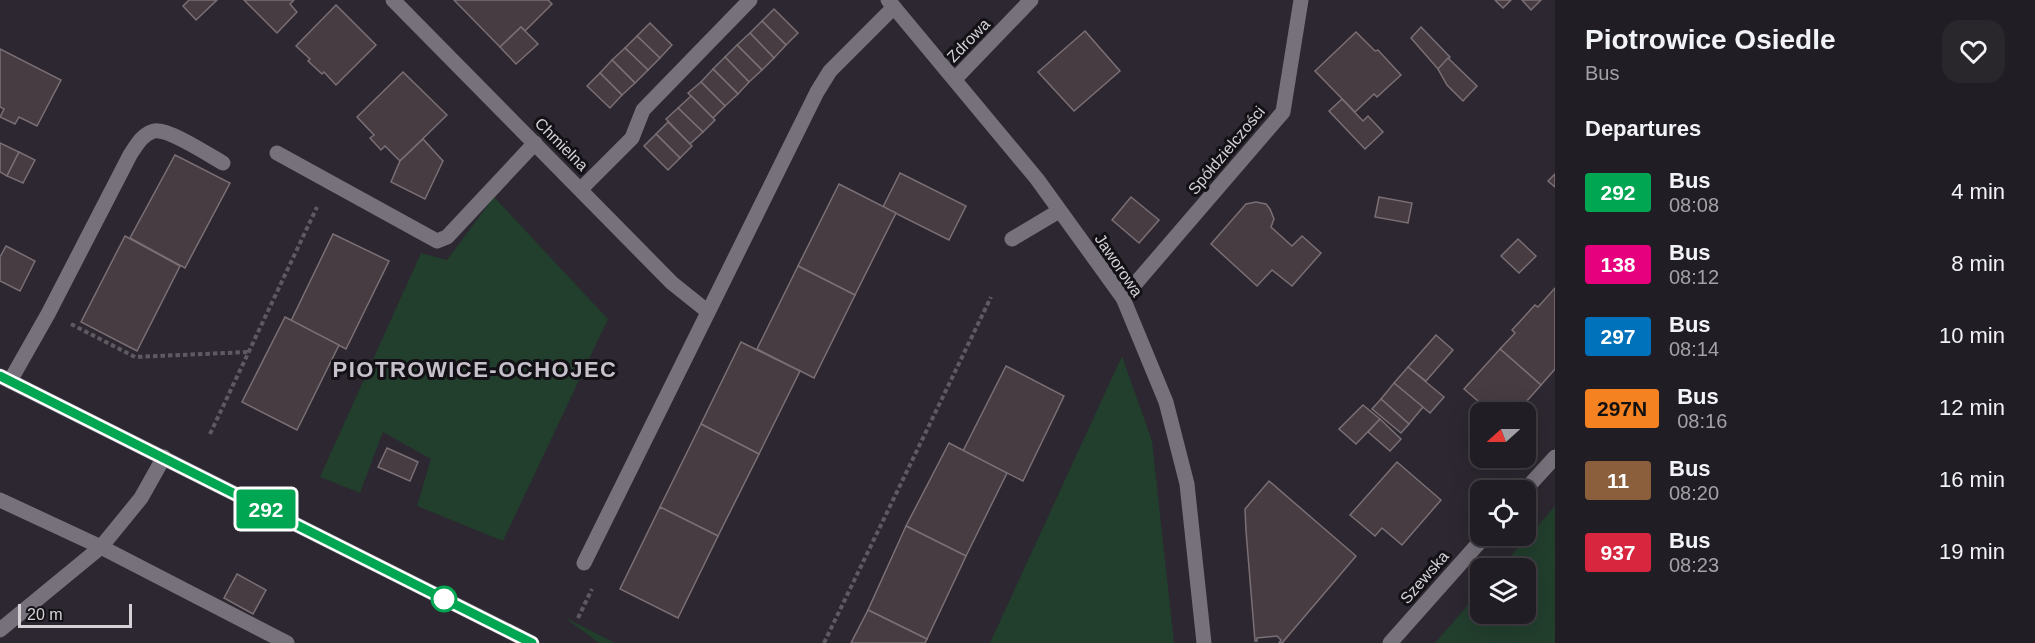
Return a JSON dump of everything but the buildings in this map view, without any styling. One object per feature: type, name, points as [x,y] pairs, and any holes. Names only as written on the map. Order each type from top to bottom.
[{"type":"street","name":"Chmielna","points":[[393,0],[672,283],[707,311]]},
{"type":"street","points":[[581,189],[632,138],[643,110],[750,0]]},
{"type":"street","name":"Zdrowa","points":[[955,79],[1031,0]]},
{"type":"street","name":"Spółdzielczości","points":[[1123,298],[1283,112],[1301,0]]},
{"type":"street","points":[[584,563],[817,92],[830,71],[891,4]]},
{"type":"street","name":"Jaworowa","points":[[891,4],[1037,179],[1123,298],[1166,402],[1187,484],[1204,643]]},
{"type":"street","points":[[224,163],[165,132],[153,131],[142,138],[130,155],[48,314],[5,379],[532,643]]},
{"type":"street","points":[[277,153],[437,242],[447,237],[535,143]]},
{"type":"street","points":[[1012,239],[1059,211]]},
{"type":"street","points":[[0,630],[101,547],[141,498],[164,457]]},
{"type":"street","points":[[1534,480],[1555,457]]},
{"type":"street","points":[[0,500],[101,547],[287,643]]},
{"type":"street","name":"Szewska","points":[[1390,643],[1476,546]]},
{"type":"path","points":[[210,434],[328,182]]},
{"type":"path","points":[[825,643],[991,297]]},
{"type":"path","points":[[64,320],[135,357],[248,352]]},
{"type":"green space","points":[[494,197],[608,319],[503,541],[417,506],[431,459],[383,432],[360,493],[320,477],[421,253],[447,260]]},
{"type":"green space","points":[[1122,356],[1152,441],[1174,643],[990,643]]},
{"type":"green space","points":[[1555,506],[1555,643],[1435,643],[1470,603],[1470,624],[1536,624],[1536,558],[1509,558],[1520,546],[1536,546],[1536,527]]},
{"type":"green space","points":[[564,617],[615,643],[599,643]]},
{"type":"bus line","name":"292","points":[[0,376],[532,643]]},
{"type":"district","name":"PIOTROWICE-OCHOJEC","points":[[475,369]]}]
